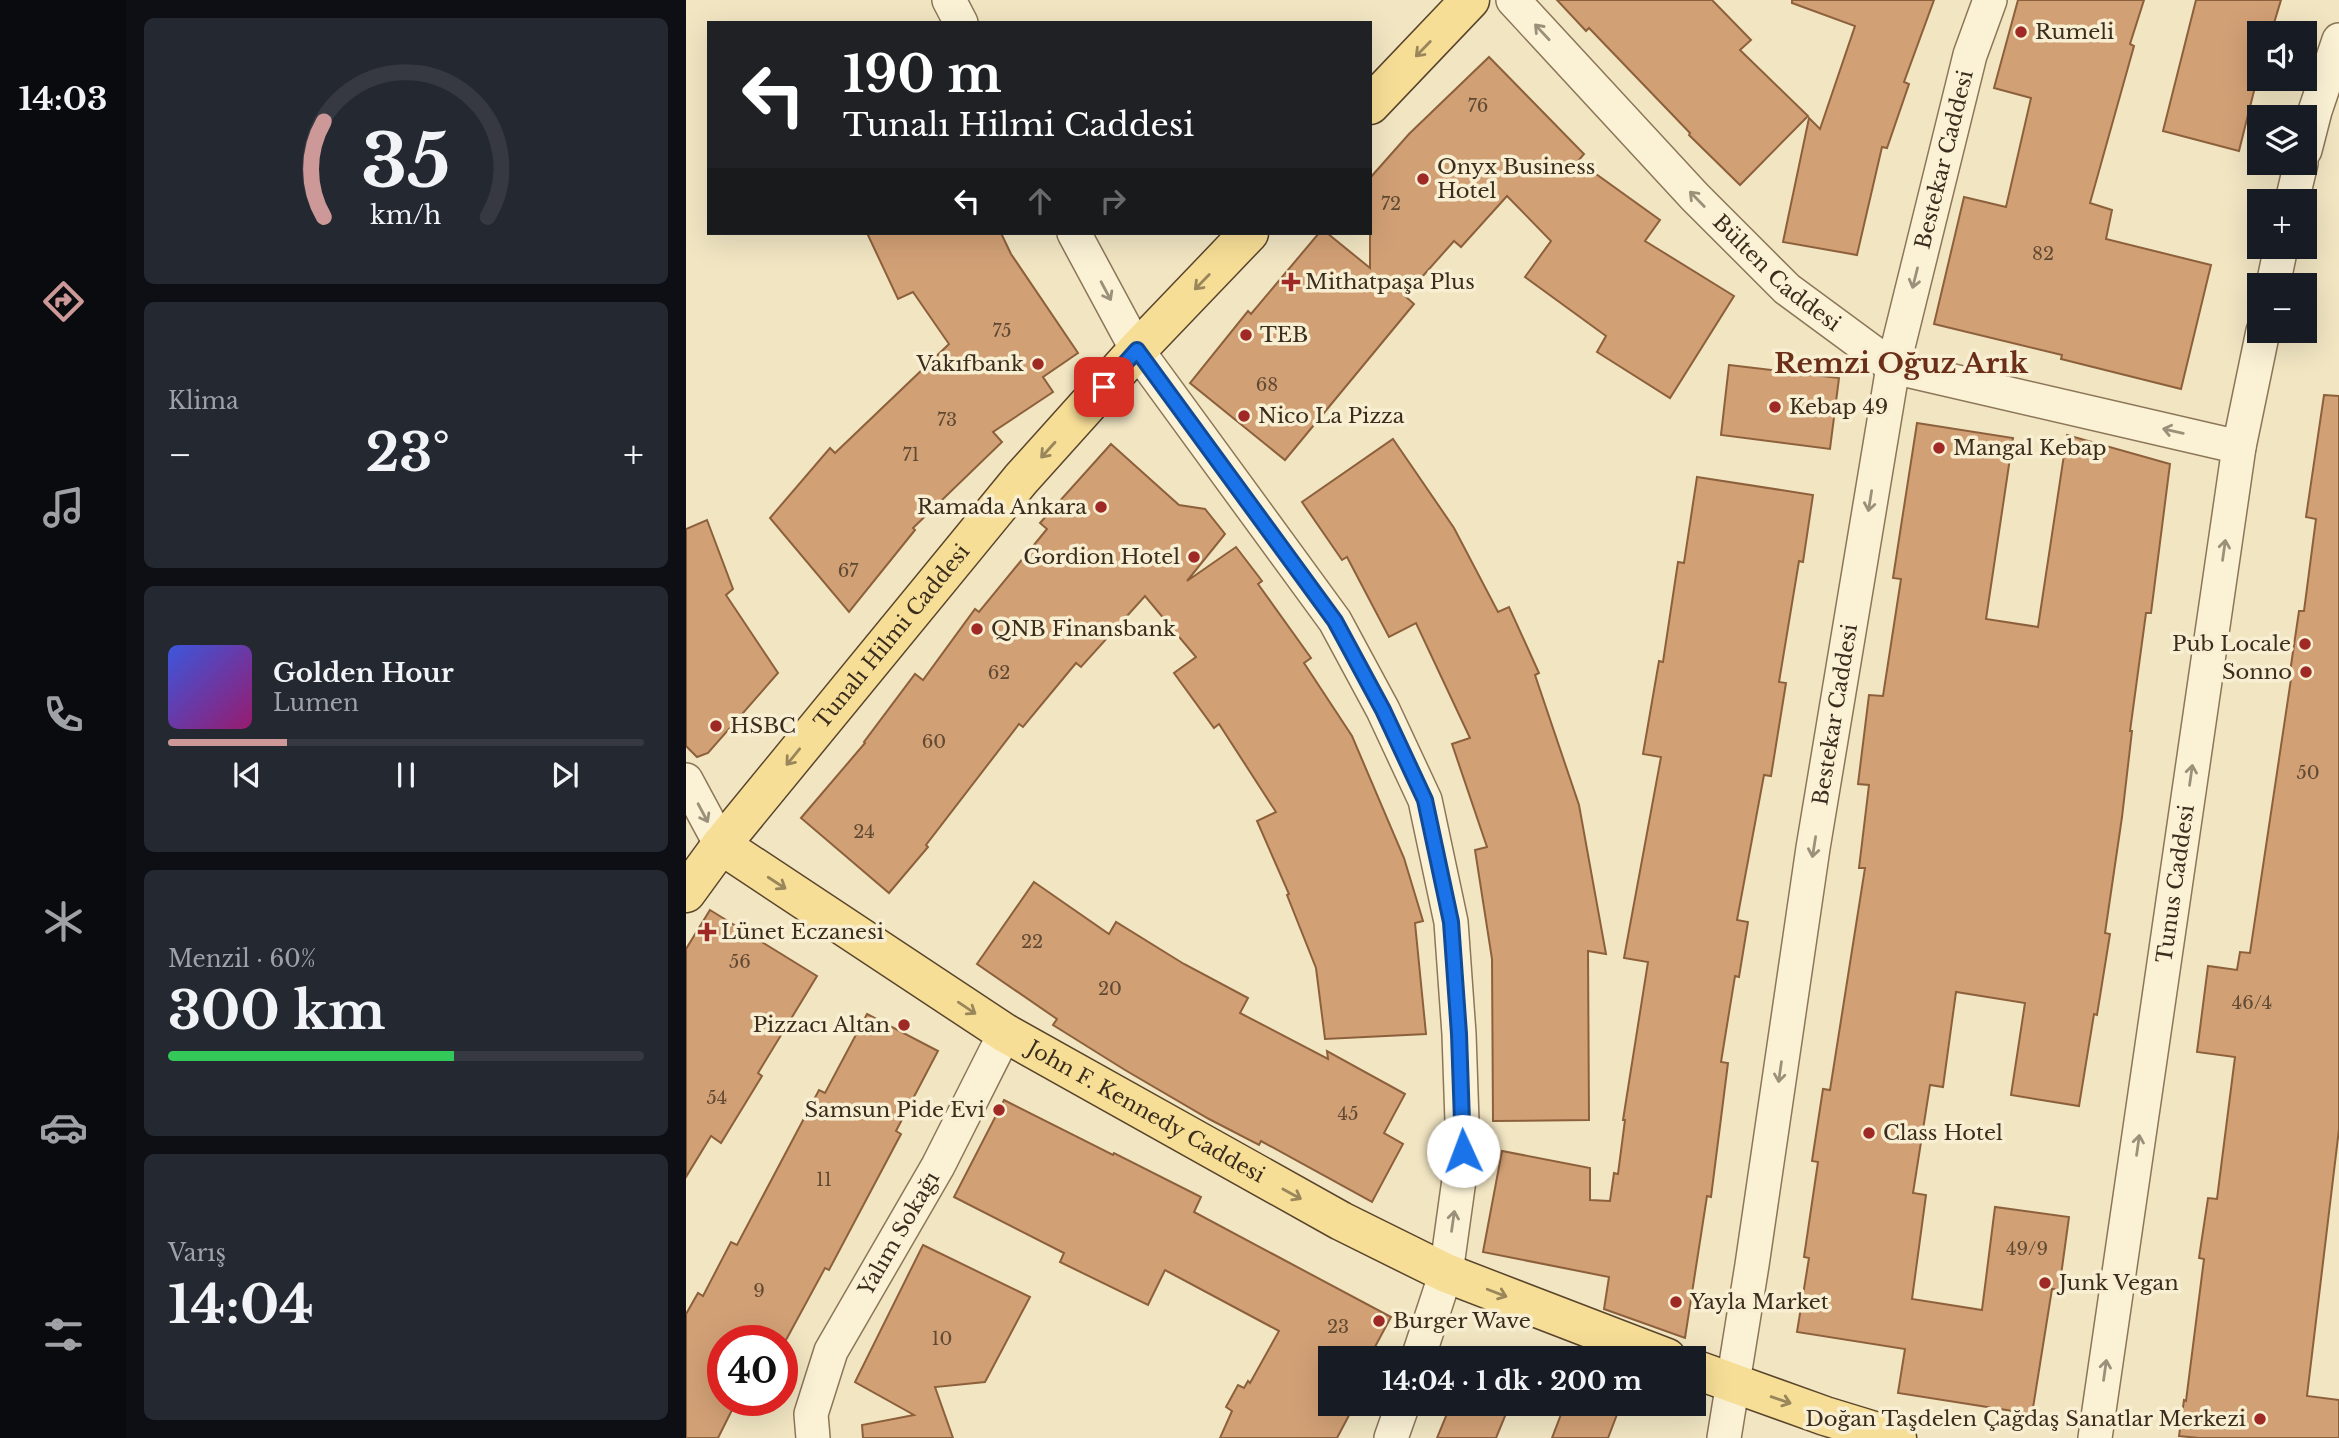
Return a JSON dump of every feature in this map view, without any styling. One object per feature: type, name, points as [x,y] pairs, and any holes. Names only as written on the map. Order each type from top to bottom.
[{"type":"main road","points":[[1372,103],[1469,0]]},
{"type":"main road","name":"Tunalı Hilmi Caddesi","points":[[686,894],[720,845],[1021,479],[1137,350],[1247,235]]},
{"type":"main road","name":"John F. Kennedy Caddesi","points":[[720,845],[1005,1033],[1341,1221],[1446,1273],[1636,1346]]},
{"type":"main road","points":[[1706,1373],[1897,1438]]},
{"type":"street","points":[[949,0],[960,21]]},
{"type":"street","name":"Bülten Caddesi","points":[[1513,0],[1695,197],[1787,289],[1893,367],[2239,447]]},
{"type":"street","name":"Bestekar Caddesi","points":[[1724,1438],[1813,848],[1893,367],[1970,55],[1990,0]]},
{"type":"street","points":[[2317,105],[2339,40]]},
{"type":"street","points":[[1075,235],[1137,350],[1335,621],[1383,710],[1425,800],[1451,922],[1459,1034],[1463,1151],[1446,1273],[1422,1346]]},
{"type":"street","name":"Tunus Caddesi","points":[[2095,1438],[2239,447],[2261,343]]},
{"type":"street","name":"John F. Kennedy Caddesi","points":[[686,780],[720,845]]},
{"type":"street","name":"Yalım Sokağı","points":[[813,1438],[811,1414],[831,1351],[938,1166],[1005,1033]]},
{"type":"street","points":[[1391,1438],[1399,1416]]},
{"type":"building","points":[[1557,0],[1712,0],[1751,40],[1740,50],[1808,116],[1740,185],[1589,28],[1586,31]]},
{"type":"building","points":[[1792,0],[1934,0],[1904,82],[1909,84],[1887,148],[1882,147],[1857,255],[1783,242],[1809,118],[1820,129],[1855,26],[1792,3]]},
{"type":"building","points":[[2018,0],[2144,0],[2130,44],[2134,46],[2090,203],[2112,210],[2106,239],[2211,265],[2181,389],[2061,359],[2062,355],[1934,324],[1964,197],[2006,207],[2031,98],[1994,88]]},
{"type":"building","points":[[2196,0],[2281,0],[2275,21],[2247,21],[2247,91],[2254,91],[2250,105],[2247,105],[2247,119],[2239,151],[2163,131]]},
{"type":"building","points":[[1489,57],[1584,154],[1578,161],[1660,220],[1645,241],[1734,296],[1670,398],[1597,352],[1606,336],[1525,277],[1551,241],[1507,196],[1461,247],[1454,241],[1405,296],[1414,304],[1285,460],[1190,383],[1248,311],[1251,314],[1317,235],[1329,235],[1370,268],[1372,176],[1409,134]]},
{"type":"building","points":[[868,235],[1002,235],[1011,254],[1078,353],[1043,377],[1053,392],[993,432],[1002,442],[913,528],[915,530],[849,612],[770,518],[830,448],[835,453],[949,344],[913,292],[898,299]]},
{"type":"building","points":[[1729,365],[1839,378],[1830,449],[1721,435]]},
{"type":"building","points":[[2324,395],[2339,396],[2339,1129],[2307,1396],[2339,1400],[2339,1438],[2179,1436],[2204,1259],[2199,1258],[2208,1198],[2217,1199],[2235,1057],[2197,1052],[2208,966],[2237,970],[2240,952],[2250,953],[2299,611],[2304,611],[2316,519],[2306,517]]},
{"type":"building","points":[[1917,423],[2013,438],[1986,619],[2038,627],[2067,435],[2170,464],[2151,613],[2146,613],[2130,731],[2122,817],[2105,933],[2110,934],[2079,1106],[2011,1095],[2025,1003],[1956,992],[1943,1087],[1930,1085],[1913,1193],[1926,1195],[1912,1299],[1982,1310],[1995,1207],[2069,1217],[2059,1290],[2052,1289],[2032,1414],[1898,1393],[1905,1349],[1797,1332],[1809,1258],[1804,1257],[1818,1162],[1812,1161],[1823,1089],[1830,1090],[1865,868],[1859,868],[1869,785],[1858,784],[1869,695],[1883,696],[1901,579],[1893,578]]},
{"type":"building","points":[[1393,439],[1454,528],[1498,612],[1509,607],[1539,673],[1535,675],[1579,805],[1606,954],[1588,951],[1589,1120],[1493,1121],[1492,959],[1475,850],[1487,847],[1452,744],[1470,738],[1416,623],[1389,637],[1347,557],[1342,560],[1302,502]]},
{"type":"building","points":[[1111,444],[1179,505],[1205,509],[1225,534],[1187,581],[1236,547],[1262,581],[1258,584],[1311,658],[1304,663],[1352,736],[1404,858],[1423,921],[1415,923],[1426,1034],[1325,1039],[1316,968],[1287,895],[1289,894],[1257,821],[1276,812],[1219,724],[1214,728],[1174,673],[1196,657],[1145,596],[1081,667],[1076,663],[1023,727],[1019,724],[926,845],[928,847],[889,893],[801,818],[865,743],[915,674],[923,680],[975,609],[979,612],[1047,529],[1040,523]]},
{"type":"building","points":[[1697,477],[1813,495],[1803,562],[1799,561],[1779,682],[1786,683],[1771,776],[1764,775],[1737,920],[1748,922],[1739,977],[1735,976],[1721,1062],[1728,1063],[1711,1197],[1707,1196],[1685,1338],[1604,1309],[1609,1277],[1483,1252],[1502,1151],[1590,1168],[1590,1200],[1610,1201],[1614,1173],[1618,1174],[1623,1120],[1648,962],[1624,958],[1661,757],[1643,754],[1659,661],[1663,662],[1678,562],[1684,563]]},
{"type":"building","points":[[707,520],[733,589],[726,595],[778,673],[708,753],[697,757],[686,746],[686,529]]},
{"type":"building","points":[[1034,882],[1109,934],[1116,922],[1184,964],[1248,998],[1240,1013],[1328,1059],[1327,1051],[1405,1094],[1384,1133],[1403,1144],[1372,1202],[1261,1141],[1259,1145],[1209,1119],[1125,1070],[1053,1025],[1057,1019],[977,964]]},
{"type":"building","points":[[710,910],[817,976],[758,1073],[762,1076],[721,1143],[711,1136],[686,1177],[686,949]]},
{"type":"building","points":[[867,1014],[938,1051],[896,1131],[901,1134],[829,1270],[825,1268],[794,1325],[707,1325],[707,1416],[729,1416],[718,1438],[686,1438],[686,1314],[698,1293],[703,1296],[731,1242],[737,1245],[819,1090],[825,1093]]},
{"type":"building","points":[[1004,1100],[1201,1197],[1194,1212],[1391,1317],[1375,1346],[1318,1346],[1318,1416],[1349,1416],[1337,1438],[1220,1438],[1232,1411],[1226,1407],[1238,1385],[1244,1388],[1248,1381],[1250,1383],[1279,1331],[1165,1270],[1148,1305],[1060,1262],[1064,1253],[954,1197]]},
{"type":"building","points":[[923,1245],[1030,1297],[985,1382],[935,1387],[953,1438],[863,1438],[862,1425],[914,1415],[855,1382]]},
{"type":"building","points":[[1446,1416],[1505,1416],[1496,1438],[1437,1438]]},
{"type":"building","points":[[1560,1416],[1616,1416],[1608,1438],[1552,1438]]},
{"type":"place","name":"Rumeli","points":[[2021,32]]},
{"type":"place","name":"Onyx Business Hotel","points":[[1423,179]]},
{"type":"place","name":"Mithatpaşa Plus","points":[[1291,282]]},
{"type":"place","name":"TEB","points":[[1246,335]]},
{"type":"place","name":"Vakıfbank","points":[[1038,364]]},
{"type":"place","name":"Kebap 49","points":[[1775,407]]},
{"type":"place","name":"Nico La Pizza","points":[[1244,416]]},
{"type":"place","name":"Mangal Kebap","points":[[1939,448]]},
{"type":"place","name":"Ramada Ankara","points":[[1101,507]]},
{"type":"place","name":"Gordion Hotel","points":[[1194,557]]},
{"type":"place","name":"QNB Finansbank","points":[[977,629]]},
{"type":"place","name":"Pub Locale","points":[[2305,644]]},
{"type":"place","name":"Sonno","points":[[2306,672]]},
{"type":"place","name":"HSBC","points":[[716,726]]},
{"type":"place","name":"Lünet Eczanesi","points":[[707,932]]},
{"type":"place","name":"Pizzacı Altan","points":[[904,1025]]},
{"type":"place","name":"Samsun Pide Evi","points":[[999,1110]]},
{"type":"place","name":"Class Hotel","points":[[1869,1133]]},
{"type":"place","name":"Junk Vegan","points":[[2045,1283]]},
{"type":"place","name":"Yayla Market","points":[[1676,1302]]},
{"type":"place","name":"Burger Wave","points":[[1379,1321]]},
{"type":"place","name":"Doğan Taşdelen Çağdaş Sanatlar Merkezi","points":[[2260,1419]]},
{"type":"district","name":"Remzi Oğuz Arık","points":[[1901,363]]},
{"type":"route","points":[[1104,387],[1137,350],[1335,621],[1383,710],[1425,800],[1451,922],[1459,1034],[1463,1151]]}]
